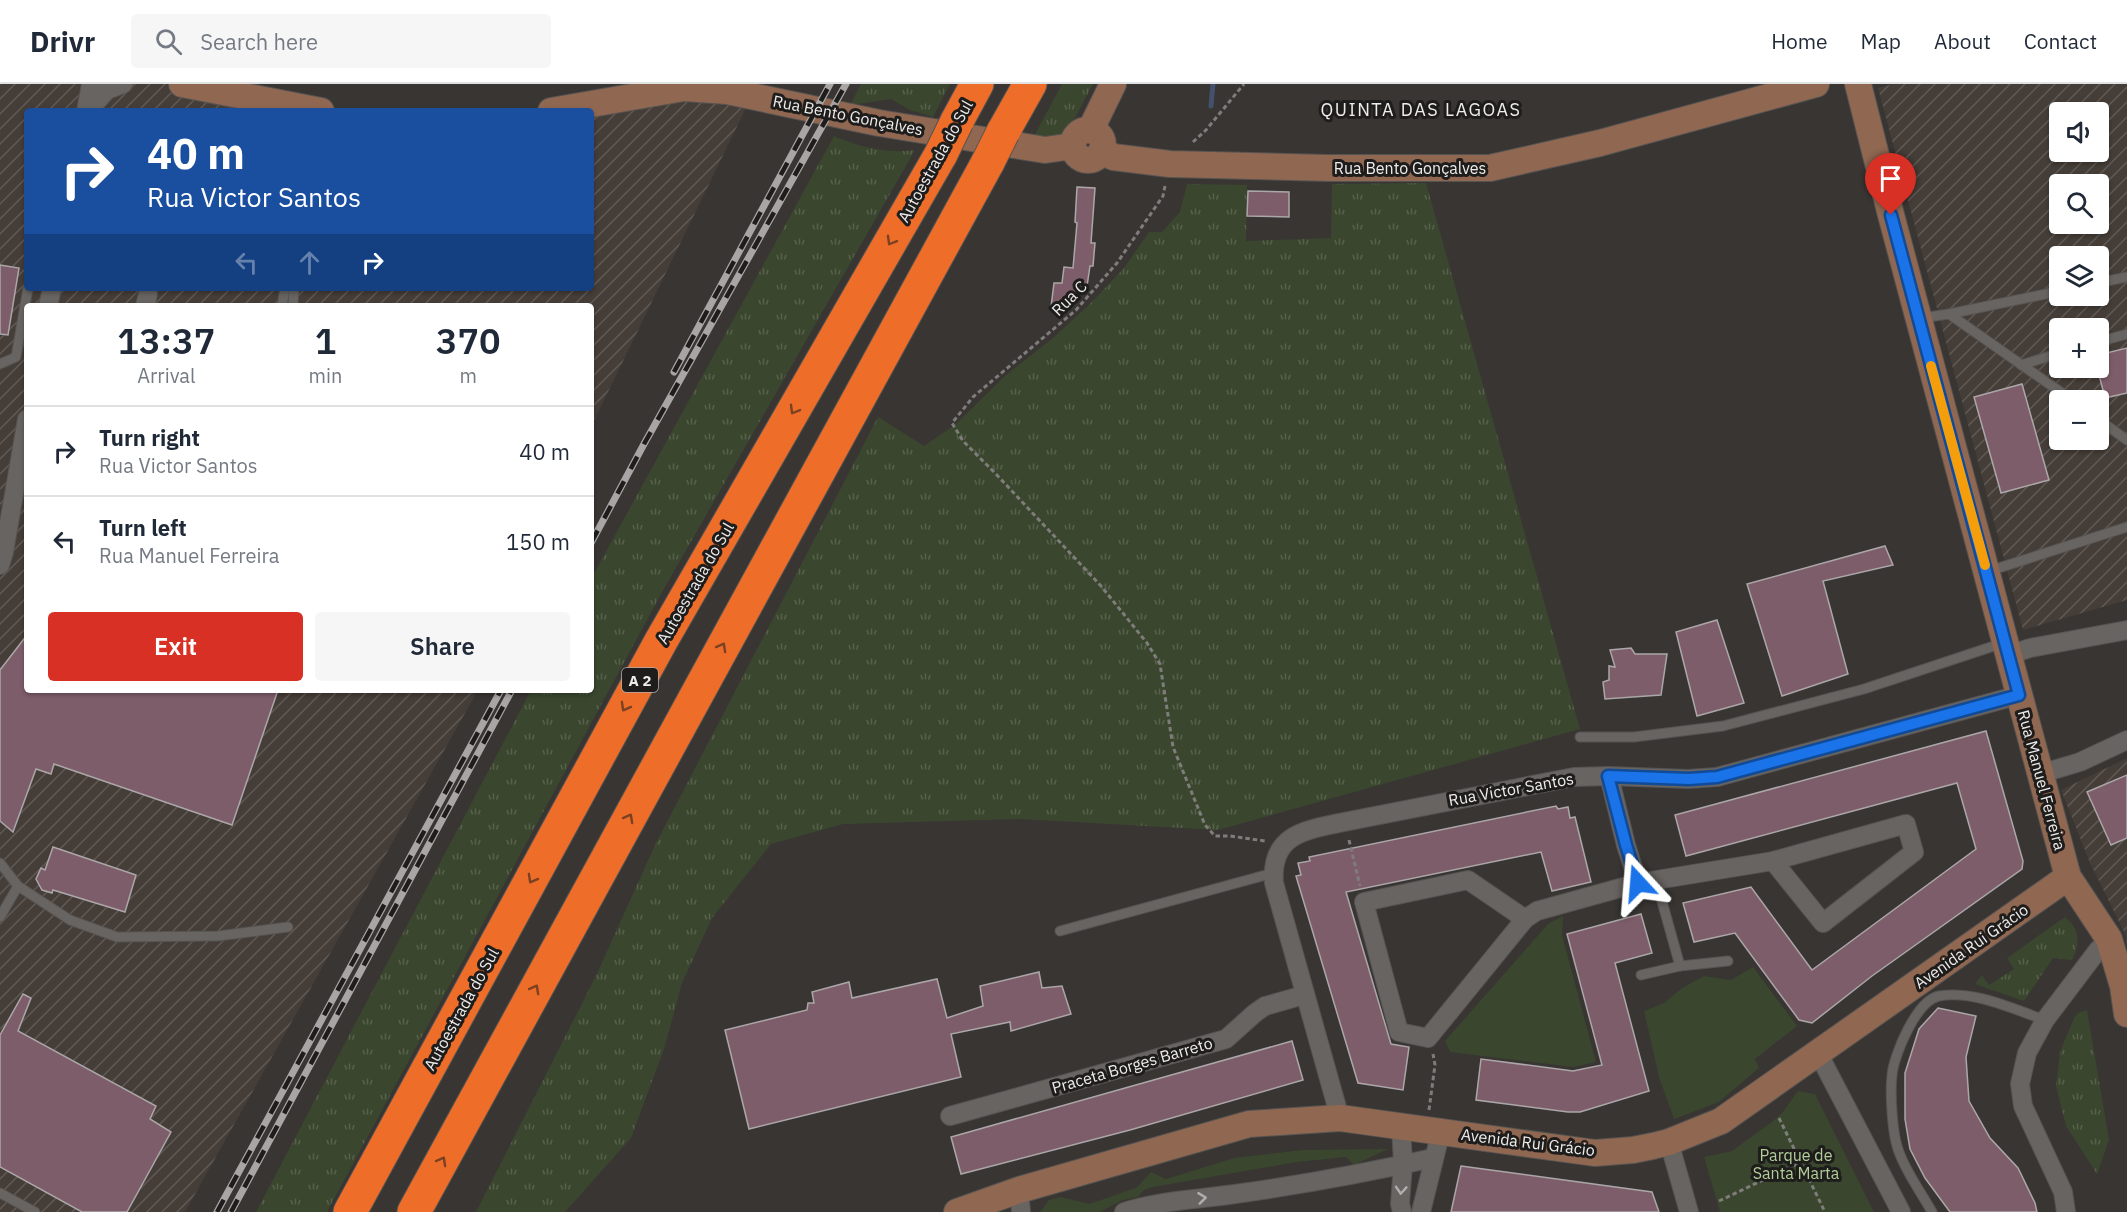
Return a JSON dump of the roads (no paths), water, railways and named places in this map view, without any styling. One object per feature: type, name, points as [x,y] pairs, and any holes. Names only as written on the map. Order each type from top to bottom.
[{"type":"highway","name":"Autoestrada do Sul","points":[[350,1212],[661,641],[941,154],[977,84]]},
{"type":"highway","points":[[414,1212],[1030,84]]},
{"type":"street","points":[[87,108],[91,84]]},
{"type":"street","points":[[90,108],[107,90],[123,84]]},
{"type":"street","points":[[184,84],[297,108]]},
{"type":"street","points":[[1089,142],[1113,84]]},
{"type":"street","name":"Rua Bento Gonçalves","points":[[569,108],[684,88],[729,88],[890,125],[1045,150],[1089,142],[1113,158],[1170,164],[1328,168],[1490,168],[1600,143],[1816,84]]},
{"type":"street","name":"Rua Manuel Ferreira","points":[[1858,84],[2068,878],[2109,939],[2123,986],[2127,1014]]},
{"type":"street","points":[[0,565],[24,435]]},
{"type":"street","points":[[2007,649],[2030,648],[2127,630]]},
{"type":"street","name":"Rua Victor Santos","points":[[1273,873],[1276,858],[1284,844],[1300,832],[1556,779],[1608,776],[1682,779],[1717,777],[2019,695]]},
{"type":"street","points":[[2040,774],[2080,762],[2127,740]]},
{"type":"street","points":[[1608,776],[1626,845],[1647,881]]},
{"type":"street","points":[[1525,919],[1468,880],[1364,902],[1399,1032],[1428,1038],[1525,919],[1537,911],[1647,881],[1773,861],[1906,824],[1914,852],[1823,923],[1773,861]]},
{"type":"street","points":[[1273,873],[1278,902],[1340,1118]]},
{"type":"street","name":"Avenida Rui Grácio","points":[[957,1212],[1020,1201],[1249,1124],[1340,1118],[1595,1153],[1633,1150],[1669,1142],[1721,1121],[2068,878]]},
{"type":"street","points":[[2066,1212],[2063,1192],[2023,1106],[2020,1084],[2027,1053],[2045,1020],[2098,950],[2109,939]]},
{"type":"street","name":"Praceta Borges Barreto","points":[[950,1116],[1226,1039],[1266,1006],[1305,995]]},
{"type":"street","points":[[1818,1053],[1901,1212]]},
{"type":"street","points":[[1401,1126],[1403,1164],[1400,1204],[1402,1212]]},
{"type":"street","points":[[1421,1212],[1433,1158],[1434,1130]]},
{"type":"street","points":[[1669,1142],[1689,1212]]},
{"type":"street","points":[[1124,1212],[1143,1206],[1274,1188],[1433,1158]]},
{"type":"lane","points":[[2109,281],[2127,277]]},
{"type":"lane","points":[[1919,319],[2049,293]]},
{"type":"lane","points":[[0,364],[16,357],[24,311]]},
{"type":"lane","points":[[1949,314],[2057,390]]},
{"type":"lane","points":[[2109,339],[2127,334]]},
{"type":"lane","points":[[2021,365],[2049,356]]},
{"type":"lane","points":[[2109,427],[2127,440]]},
{"type":"lane","points":[[1986,572],[2127,527]]},
{"type":"lane","points":[[1580,737],[1634,737],[1723,726],[2007,649]]},
{"type":"lane","points":[[0,863],[18,886],[70,920],[117,937],[218,936],[288,927]]},
{"type":"lane","points":[[1060,931],[1273,873]]},
{"type":"lane","points":[[1647,881],[1680,966]]},
{"type":"lane","points":[[0,916],[18,886]]},
{"type":"lane","points":[[1641,975],[1680,966],[1728,961]]},
{"type":"lane","points":[[1932,1212],[1899,1152],[1894,1132],[1892,1074],[1907,1028],[1920,1010],[1936,996],[1955,994],[1989,1001],[2045,1020]]},
{"type":"lane","points":[[0,1193],[35,1212]]},
{"type":"waterway","points":[[1211,106],[1213,84]]},
{"type":"railway","points":[[674,372],[830,84]]},
{"type":"railway","points":[[594,537],[846,84]]},
{"type":"railway","points":[[217,1212],[499,693]]},
{"type":"railway","points":[[231,1212],[510,693]]},
{"type":"district","name":"QUINTA DAS LAGOAS","points":[[1421,109]]},
{"type":"park label","name":"Parque de Santa Marta","points":[[1796,1164]]}]
